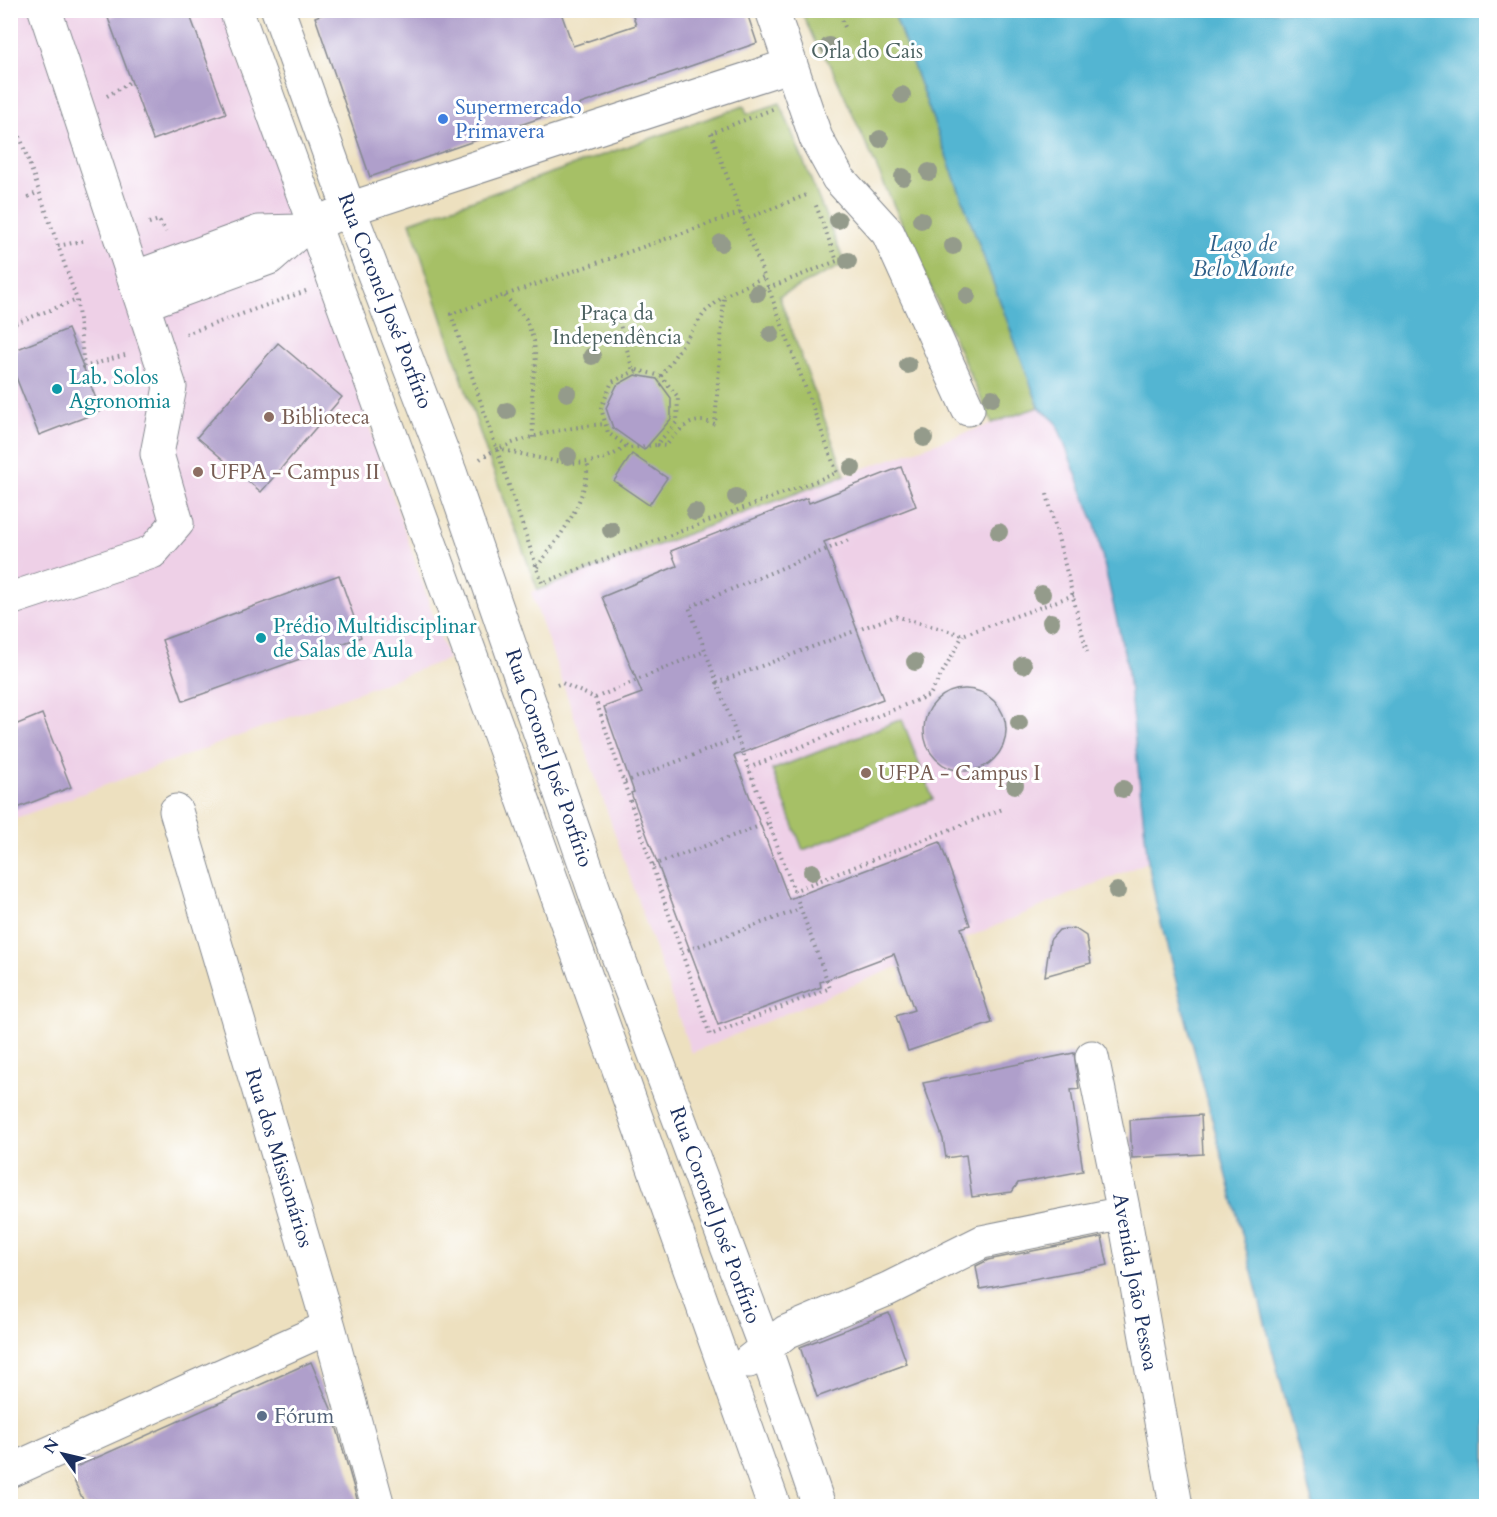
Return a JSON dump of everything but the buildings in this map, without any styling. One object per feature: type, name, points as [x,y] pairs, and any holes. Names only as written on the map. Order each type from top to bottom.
[{"type":"street","points":[[10,599],[152,552],[177,523],[157,453],[170,387],[45,10]]},
{"type":"street","name":"Rua Coronel José Porfírio","points":[[236,10],[307,228],[333,279],[774,1506]]},
{"type":"street","name":"Rua Coronel José Porfírio","points":[[278,10],[349,209],[450,472],[603,916],[765,1348],[819,1506]]},
{"type":"street","points":[[772,10],[816,138],[838,178],[888,233],[968,409]]},
{"type":"street","points":[[138,291],[269,258],[307,228],[349,209],[791,65]]},
{"type":"street","name":"Rua dos Missionários","points":[[176,810],[329,1327],[378,1506]]},
{"type":"street","points":[[568,930],[603,916]]},
{"type":"street","name":"Avenida João Pessoa","points":[[1092,1057],[1124,1213],[1176,1506]]},
{"type":"street","points":[[729,1378],[786,1332],[888,1289],[982,1242],[1124,1213]]},
{"type":"street","points":[[10,1472],[329,1327]]},
{"type":"path","points":[[842,20],[844,27]]},
{"type":"path","points":[[740,213],[451,314],[542,584],[837,473],[711,133],[779,107]]},
{"type":"path","points":[[10,108],[77,300],[84,368],[157,346],[333,279]]},
{"type":"path","points":[[28,197],[39,192]]},
{"type":"path","points":[[743,220],[812,193]]},
{"type":"path","points":[[768,288],[837,261]]},
{"type":"path","points":[[661,376],[705,312],[724,296],[764,276]]},
{"type":"path","points":[[505,296],[525,319],[534,341],[536,363],[532,384],[533,439]]},
{"type":"path","points":[[656,445],[677,422],[678,397],[661,376],[633,371],[612,382],[601,408],[608,433],[630,448],[666,446],[680,428],[692,422],[703,420],[715,424],[724,296]]},
{"type":"path","points":[[10,325],[77,300]]},
{"type":"path","points":[[620,321],[633,371]]},
{"type":"path","points":[[496,449],[578,426],[606,424]]},
{"type":"path","points":[[496,449],[556,461],[588,464],[602,461],[627,446]]},
{"type":"path","points":[[537,567],[579,505],[586,482],[588,464]]},
{"type":"path","points":[[1047,494],[1087,652]]},
{"type":"path","points":[[596,698],[710,1035],[830,988],[689,608],[851,539]]},
{"type":"path","points":[[716,682],[895,616],[963,635],[1074,595]]},
{"type":"path","points":[[748,768],[930,695],[963,635]]},
{"type":"path","points":[[557,685],[562,684],[596,698],[705,651]]},
{"type":"path","points":[[625,782],[737,738]]},
{"type":"path","points":[[793,891],[1005,808]]},
{"type":"path","points":[[653,865],[768,823]]},
{"type":"path","points":[[682,952],[800,909]]},
{"type":"shaded area","name":"UFPA - Campus II","points":[[11,11],[222,11],[322,285],[448,659],[11,820]]},
{"type":"shaded area","name":"UFPA - Campus I","points":[[1039,407],[1056,421],[1095,524],[1127,665],[1148,862],[691,1053],[531,592],[845,475]]},
{"type":"green space","name":"Orla do Cais","points":[[801,11],[893,11],[1039,407],[992,423],[830,64],[815,42]]},
{"type":"green space","name":"Praça da Independência","points":[[780,103],[845,264],[779,296],[845,475],[538,590],[487,454],[410,222],[744,106],[747,114]]},
{"type":"green space","points":[[902,719],[933,799],[803,850],[772,770]]},
{"type":"water","name":"Lago de Belo Monte","points":[[893,11],[1486,11],[1486,1506],[1313,1506],[1157,908],[1148,862],[1127,665],[1095,524],[1056,422],[1039,407]]},
{"type":"place","name":"Supermercado Primavera","points":[[443,119]]},
{"type":"place","name":"Lab. Solos Agronomia","points":[[57,389]]},
{"type":"place","name":"Biblioteca","points":[[269,417]]},
{"type":"place","name":"UFPA - Campus II","points":[[198,472]]},
{"type":"place","name":"Prédio Multidisciplinar de Salas de Aula","points":[[261,638]]},
{"type":"place","name":"UFPA - Campus I","points":[[866,773]]},
{"type":"place","name":"Fórum","points":[[262,1416]]}]
